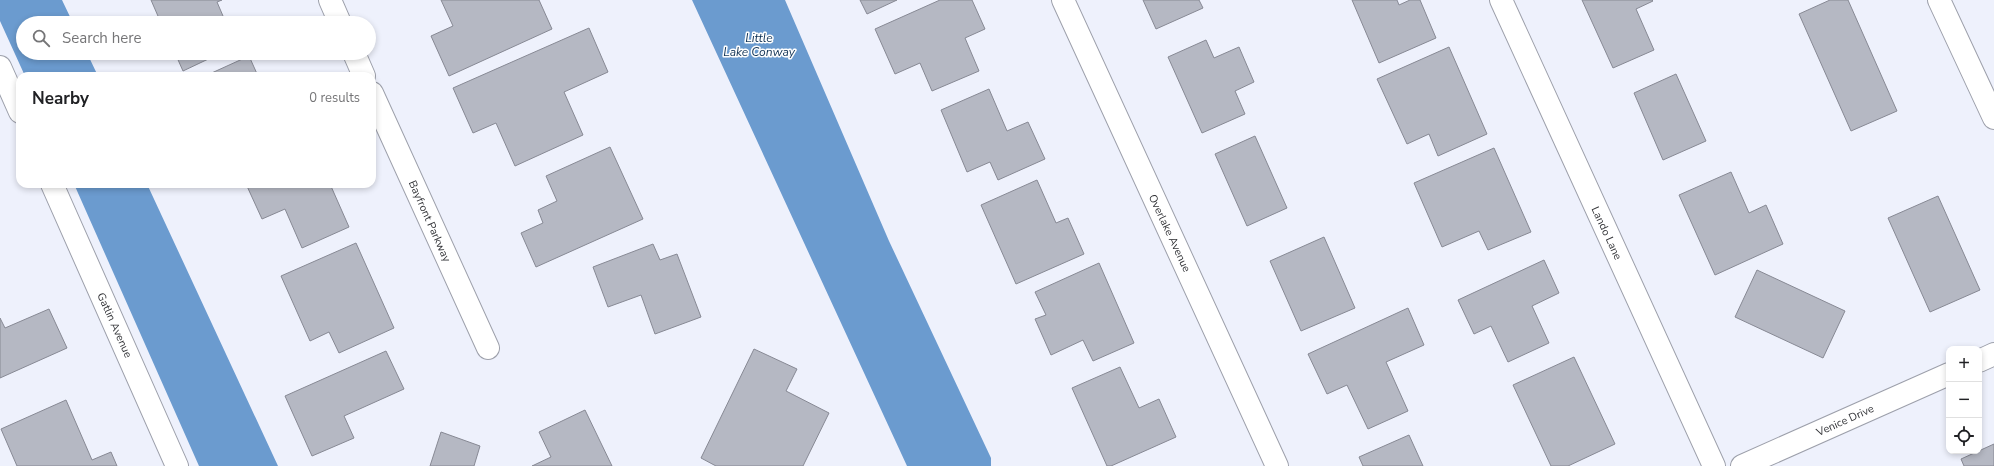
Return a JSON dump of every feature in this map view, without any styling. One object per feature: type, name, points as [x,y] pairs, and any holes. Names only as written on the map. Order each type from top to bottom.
[{"type":"street","points":[[330,0],[337,16]]},
{"type":"street","name":"Overlake Avenue","points":[[1063,0],[1277,466]]},
{"type":"street","name":"Lando Lane","points":[[1501,0],[1714,466]]},
{"type":"street","points":[[1940,0],[1994,118]]},
{"type":"street","points":[[357,60],[362,72]]},
{"type":"street","points":[[0,67],[16,103]]},
{"type":"street","name":"Bayfront Parkway","points":[[376,102],[488,348]]},
{"type":"street","name":"Gatlin Avenue","points":[[54,188],[177,466]]},
{"type":"street","points":[[1982,360],[1994,354]]},
{"type":"street","name":"Venice Drive","points":[[1742,466],[1946,375]]},
{"type":"water","points":[[0,0],[62,0],[70,16],[16,16],[16,56],[0,21]]},
{"type":"water","name":"Little Lake Conway","points":[[692,0],[785,0],[889,241],[991,458],[991,466],[907,466]]},
{"type":"water","points":[[18,60],[90,60],[96,72],[23,72]]},
{"type":"water","points":[[76,188],[149,188],[278,466],[199,466]]},
{"type":"building","points":[[151,0],[222,0],[217,2],[223,16],[158,16]]},
{"type":"building","points":[[441,0],[539,0],[552,29],[449,76],[431,36],[453,26]]},
{"type":"building","points":[[860,0],[897,0],[867,14]]},
{"type":"building","points":[[940,0],[972,0],[985,29],[965,38],[979,71],[932,91],[920,63],[895,74],[875,29]]},
{"type":"building","points":[[1143,0],[1199,0],[1203,8],[1156,29]]},
{"type":"building","points":[[1352,0],[1397,0],[1399,5],[1410,0],[1420,0],[1436,38],[1379,63]]},
{"type":"building","points":[[1582,0],[1652,0],[1653,1],[1636,9],[1654,50],[1613,68]]},
{"type":"building","points":[[1830,0],[1848,0],[1897,111],[1851,131],[1799,14]]},
{"type":"building","points":[[589,28],[608,72],[564,92],[583,135],[515,166],[496,123],[473,133],[453,88]]},
{"type":"building","points":[[1206,40],[1214,58],[1239,47],[1254,82],[1235,91],[1245,114],[1202,133],[1168,57]]},
{"type":"building","points":[[1449,47],[1487,134],[1438,156],[1429,134],[1407,144],[1377,79]]},
{"type":"building","points":[[178,60],[206,60],[183,71]]},
{"type":"building","points":[[240,60],[251,60],[256,72],[214,72]]},
{"type":"building","points":[[1676,74],[1706,141],[1663,160],[1634,93]]},
{"type":"building","points":[[989,89],[1007,131],[1028,122],[1045,159],[998,180],[990,162],[967,172],[941,110]]},
{"type":"building","points":[[1255,136],[1287,208],[1247,226],[1215,154]]},
{"type":"building","points":[[610,147],[643,219],[536,267],[521,233],[543,223],[538,210],[557,201],[546,176]]},
{"type":"building","points":[[1494,148],[1531,232],[1488,250],[1479,231],[1442,247],[1414,183]]},
{"type":"building","points":[[1731,172],[1749,213],[1766,205],[1783,244],[1715,275],[1679,195]]},
{"type":"building","points":[[1037,180],[1056,223],[1068,218],[1084,254],[1016,284],[981,205]]},
{"type":"building","points":[[248,188],[332,188],[349,227],[302,248],[285,209],[262,219]]},
{"type":"building","points":[[1938,196],[1980,290],[1930,312],[1888,218]]},
{"type":"building","points":[[1324,237],[1355,308],[1301,331],[1270,261]]},
{"type":"building","points":[[356,243],[394,328],[339,353],[329,332],[310,341],[281,276]]},
{"type":"building","points":[[653,244],[660,260],[677,254],[701,317],[655,334],[641,295],[608,307],[593,267]]},
{"type":"building","points":[[1544,260],[1559,293],[1532,306],[1549,343],[1508,362],[1491,326],[1474,334],[1458,300]]},
{"type":"building","points":[[1099,263],[1134,343],[1093,361],[1083,340],[1051,355],[1035,319],[1046,315],[1035,292]]},
{"type":"building","points":[[1757,270],[1845,311],[1823,358],[1735,317]]},
{"type":"building","points":[[1408,308],[1424,345],[1386,362],[1408,411],[1368,429],[1347,385],[1327,394],[1308,354]]},
{"type":"building","points":[[49,309],[67,348],[0,378],[0,318],[5,328]]},
{"type":"building","points":[[754,349],[797,369],[786,391],[829,413],[803,466],[716,466],[701,458]]},
{"type":"building","points":[[386,351],[404,389],[344,416],[354,438],[312,456],[285,396]]},
{"type":"building","points":[[1574,357],[1615,444],[1568,466],[1551,466],[1513,385]]},
{"type":"building","points":[[1120,367],[1139,408],[1159,399],[1176,437],[1111,466],[1107,466],[1072,388]]},
{"type":"building","points":[[66,400],[92,460],[111,452],[117,466],[17,466],[1,429]]},
{"type":"building","points":[[585,410],[612,466],[532,466],[551,457],[539,432]]},
{"type":"building","points":[[441,432],[480,446],[474,466],[430,466]]},
{"type":"building","points":[[1409,435],[1423,466],[1363,466],[1359,457]]},
{"type":"building","points":[[1994,444],[1994,466],[1964,466],[1961,459],[1972,454],[1982,454],[1982,449]]}]
